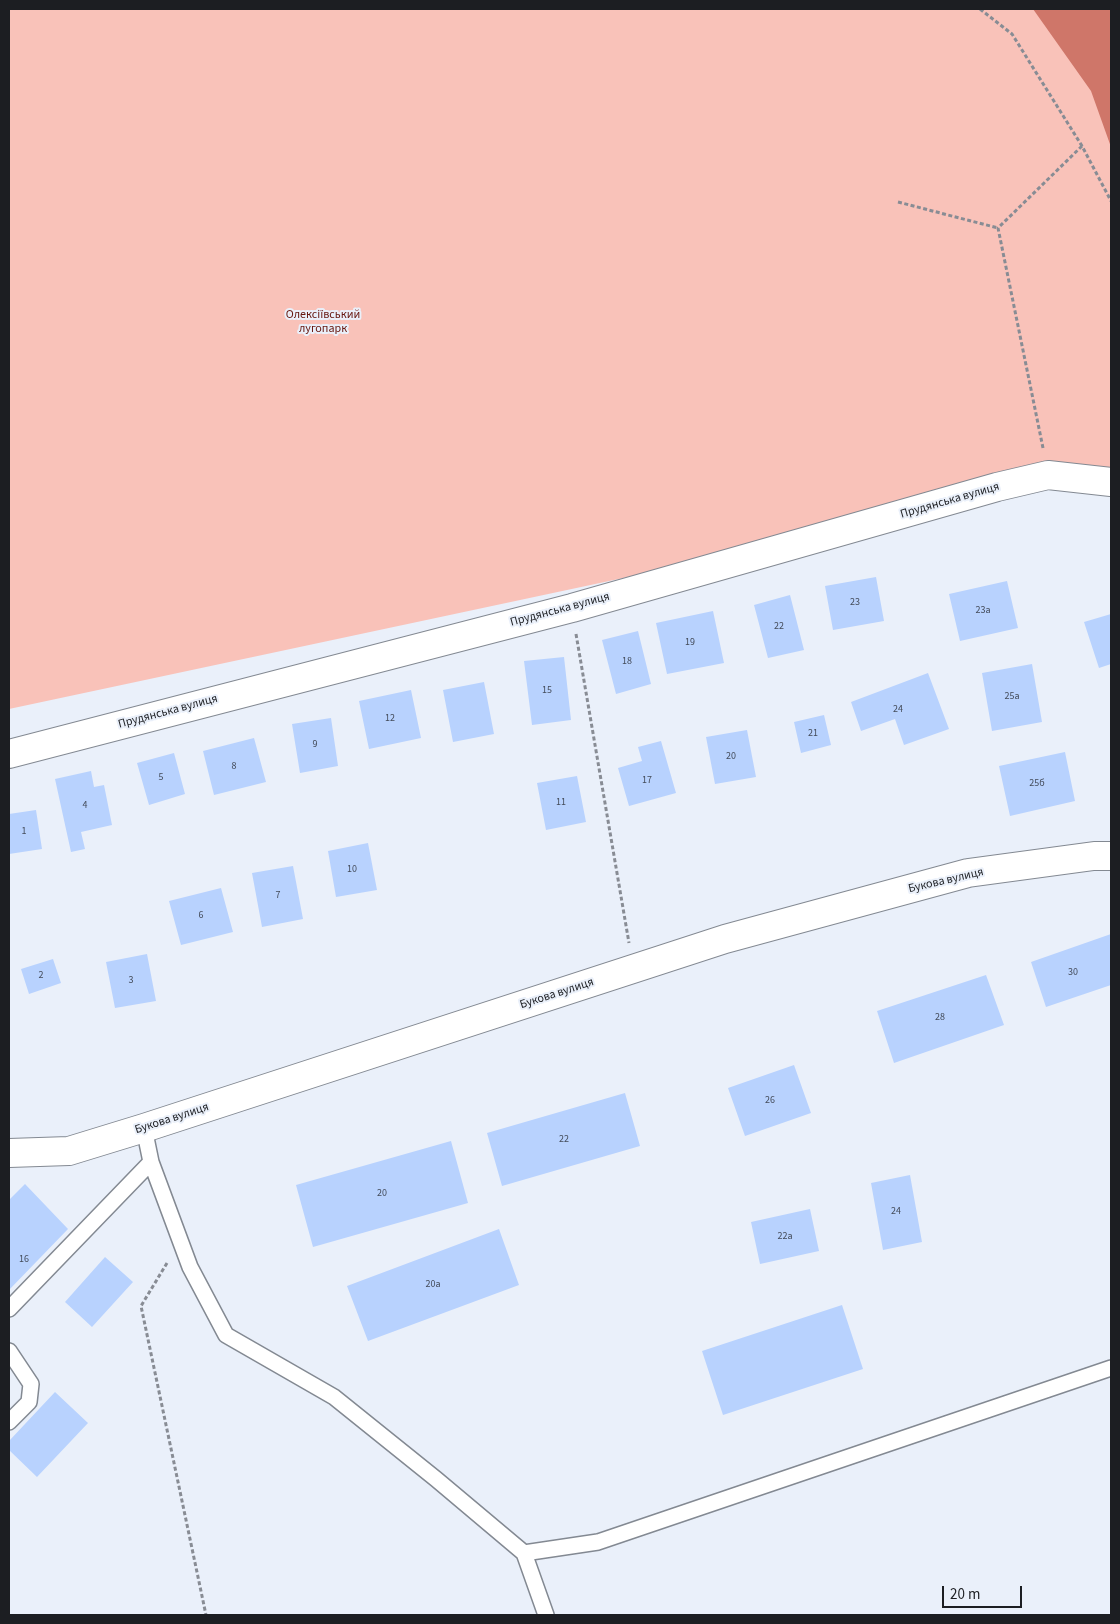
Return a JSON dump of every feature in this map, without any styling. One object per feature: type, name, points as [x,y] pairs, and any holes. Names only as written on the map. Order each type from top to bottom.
[{"type":"street","name":"Прудянська вулиця","points":[[9,754],[572,608],[997,487],[1048,475],[1111,482]]},
{"type":"street","name":"Букова вулиця","points":[[9,1153],[70,1151],[725,939],[968,873],[1094,856],[1111,856]]},
{"type":"lane","points":[[144,1128],[151,1162],[190,1267],[226,1334],[334,1397],[524,1553],[546,1615]]},
{"type":"lane","points":[[9,1309],[151,1162]]},
{"type":"lane","points":[[9,1351],[31,1384],[28,1402],[9,1422]]},
{"type":"lane","points":[[524,1553],[598,1542],[1111,1368]]},
{"type":"path","points":[[980,9],[1012,34],[1082,146],[1111,201]]},
{"type":"path","points":[[998,228],[1082,146]]},
{"type":"path","points":[[898,202],[998,228]]},
{"type":"path","points":[[998,228],[1048,475]]},
{"type":"path","points":[[572,608],[633,969]]},
{"type":"path","points":[[180,1241],[140,1306],[206,1615]]},
{"type":"green space","name":"Олексіївський лугопарк","points":[[9,9],[1111,9],[1111,474],[9,709]]},
{"type":"shaded area","points":[[1033,9],[1111,9],[1111,147],[1091,91]]},
{"type":"building","points":[[876,577],[884,621],[833,630],[825,586]]},
{"type":"building","points":[[1007,581],[1018,628],[960,641],[949,594]]},
{"type":"building","points":[[790,595],[804,650],[768,658],[754,605]]},
{"type":"building","points":[[713,611],[724,663],[667,674],[656,623]]},
{"type":"building","points":[[1111,614],[1111,664],[1099,668],[1084,622]]},
{"type":"building","points":[[638,631],[651,684],[616,694],[602,640]]},
{"type":"building","points":[[564,657],[571,720],[532,725],[524,661]]},
{"type":"building","points":[[1032,664],[1042,722],[992,731],[982,673]]},
{"type":"building","points":[[928,673],[949,729],[904,745],[895,719],[861,731],[851,702]]},
{"type":"building","points":[[484,682],[494,734],[453,742],[443,690]]},
{"type":"building","points":[[411,690],[421,738],[369,749],[359,701]]},
{"type":"building","points":[[824,715],[831,745],[801,753],[794,722]]},
{"type":"building","points":[[331,718],[338,766],[300,773],[292,724]]},
{"type":"building","points":[[747,730],[756,777],[715,784],[706,737]]},
{"type":"building","points":[[254,738],[266,782],[214,795],[203,751]]},
{"type":"building","points":[[661,741],[676,793],[629,806],[618,768],[642,761],[638,747]]},
{"type":"building","points":[[1065,752],[1075,801],[1010,816],[999,766]]},
{"type":"building","points":[[174,753],[185,794],[149,805],[137,763]]},
{"type":"building","points":[[91,771],[94,787],[104,785],[112,825],[81,832],[85,849],[71,852],[55,779]]},
{"type":"building","points":[[577,776],[586,822],[546,830],[537,783]]},
{"type":"building","points":[[36,810],[42,849],[9,854],[9,814]]},
{"type":"building","points":[[368,843],[377,890],[336,897],[328,851]]},
{"type":"building","points":[[293,866],[303,919],[262,927],[252,873]]},
{"type":"building","points":[[221,888],[233,932],[181,945],[169,901]]},
{"type":"building","points":[[1111,934],[1111,985],[1046,1007],[1031,962]]},
{"type":"building","points":[[147,954],[156,1001],[115,1008],[106,962]]},
{"type":"building","points":[[53,959],[61,983],[29,994],[21,969]]},
{"type":"building","points":[[986,975],[1004,1025],[894,1063],[877,1011]]},
{"type":"building","points":[[794,1065],[811,1113],[745,1136],[728,1088]]},
{"type":"building","points":[[625,1093],[640,1146],[502,1186],[487,1133]]},
{"type":"building","points":[[451,1141],[468,1203],[313,1247],[296,1185]]},
{"type":"building","points":[[910,1175],[922,1242],[883,1250],[871,1183]]},
{"type":"building","points":[[25,1184],[68,1229],[9,1290],[9,1200]]},
{"type":"building","points":[[810,1209],[819,1251],[760,1264],[751,1222]]},
{"type":"building","points":[[499,1229],[519,1285],[368,1341],[347,1286]]},
{"type":"building","points":[[105,1257],[133,1282],[92,1327],[65,1302]]},
{"type":"building","points":[[842,1305],[863,1369],[723,1415],[702,1351]]},
{"type":"building","points":[[55,1392],[88,1423],[37,1477],[9,1450],[9,1441]]}]
